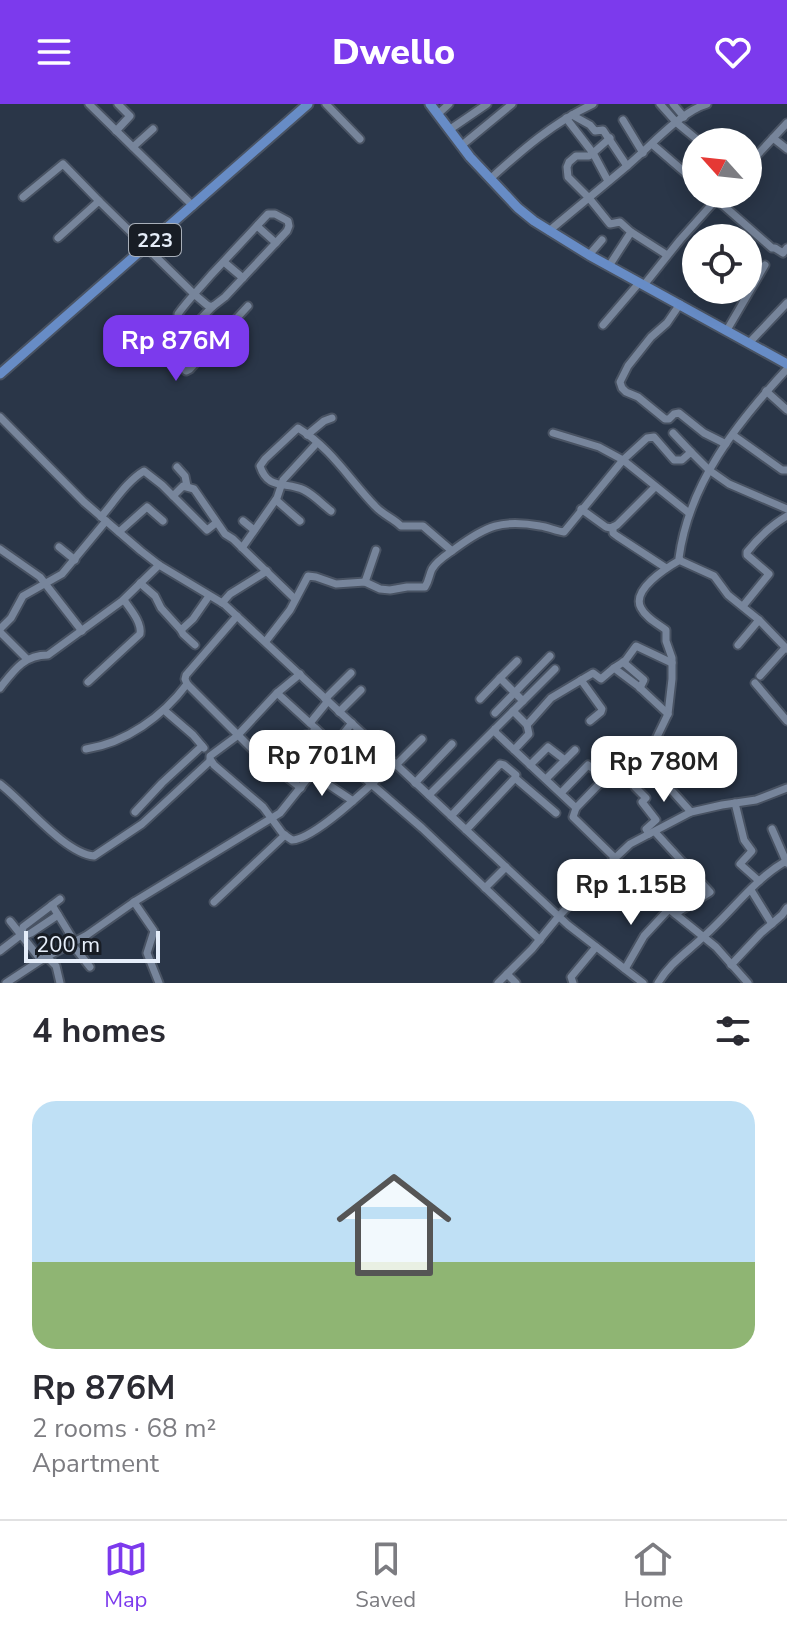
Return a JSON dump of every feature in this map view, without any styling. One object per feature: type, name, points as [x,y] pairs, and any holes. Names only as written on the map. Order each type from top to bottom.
[{"type":"main road","name":"223","points":[[0,374],[308,104]]},
{"type":"main road","points":[[430,104],[490,179],[518,208],[549,231],[750,342],[787,366]]},
{"type":"street","points":[[89,104],[193,206]]},
{"type":"street","points":[[116,131],[130,116],[118,104]]},
{"type":"street","points":[[326,104],[360,139]]},
{"type":"street","points":[[438,114],[449,104]]},
{"type":"street","points":[[449,130],[487,104]]},
{"type":"street","points":[[490,179],[522,150],[571,115],[593,104]]},
{"type":"street","points":[[660,104],[687,128]]},
{"type":"street","points":[[673,104],[680,120]]},
{"type":"street","points":[[549,231],[697,106],[707,104]]},
{"type":"street","points":[[461,146],[507,105]]},
{"type":"street","points":[[569,105],[571,115],[608,181]]},
{"type":"street","points":[[571,115],[595,131],[603,129],[627,166]]},
{"type":"street","points":[[623,120],[643,153]]},
{"type":"street","points":[[762,150],[787,123]]},
{"type":"street","points":[[133,147],[153,129]]},
{"type":"street","points":[[610,138],[589,156],[576,156],[569,162],[570,180],[610,224],[620,222],[667,255]]},
{"type":"street","points":[[773,138],[787,149]]},
{"type":"street","points":[[652,144],[682,170]]},
{"type":"street","points":[[23,197],[63,164],[194,294],[213,306]]},
{"type":"street","points":[[58,238],[99,201]]},
{"type":"street","points":[[603,325],[708,208]]},
{"type":"street","points":[[730,208],[772,248],[783,253],[786,251]]},
{"type":"street","points":[[213,345],[192,330],[179,322],[178,314],[271,213],[287,220],[288,229],[243,278],[213,306],[192,330],[171,350],[170,355],[188,371],[213,345],[248,306]]},
{"type":"street","points":[[257,226],[276,243]]},
{"type":"street","points":[[609,266],[631,232]]},
{"type":"street","points":[[589,255],[602,240]]},
{"type":"street","points":[[224,262],[243,278]]},
{"type":"street","points":[[727,330],[765,265]]},
{"type":"street","points":[[750,342],[787,303]]},
{"type":"street","points":[[680,304],[628,366],[620,386],[665,419],[679,413],[704,433],[726,444]]},
{"type":"street","points":[[182,340],[200,359]]},
{"type":"street","points":[[680,560],[679,552],[689,513],[700,486],[726,444],[787,366]]},
{"type":"street","points":[[766,391],[787,410]]},
{"type":"street","points":[[0,417],[84,502],[119,532],[159,565],[222,603],[266,641],[559,916],[639,982]]},
{"type":"street","points":[[307,435],[332,418]]},
{"type":"street","points":[[331,511],[300,488],[269,480],[261,470],[261,464],[296,429],[339,461],[382,513],[401,526],[423,526],[452,551]]},
{"type":"street","points":[[553,433],[599,447],[623,460],[689,513]]},
{"type":"street","points":[[673,433],[709,470],[725,481],[787,509]]},
{"type":"street","points":[[733,435],[783,471],[787,470]]},
{"type":"street","points":[[266,641],[310,576],[336,584],[365,582],[390,590],[425,587],[434,565],[498,524],[541,526],[562,533],[623,460],[651,436],[676,461],[691,452]]},
{"type":"street","points":[[242,548],[276,500],[283,480],[317,443]]},
{"type":"street","points":[[173,496],[184,487],[185,476],[177,467]]},
{"type":"street","points":[[27,659],[0,630],[23,596],[62,574],[75,560],[139,473],[148,473],[207,530],[216,523]]},
{"type":"street","points":[[184,487],[197,493],[225,534],[295,599]]},
{"type":"street","points":[[581,509],[606,527],[613,527],[655,487]]},
{"type":"street","points":[[276,500],[300,521]]},
{"type":"street","points":[[119,532],[147,507],[163,521]]},
{"type":"street","points":[[743,606],[769,574],[747,552],[760,535],[787,516]]},
{"type":"street","points":[[243,521],[254,530]]},
{"type":"street","points":[[613,527],[613,533],[666,568]]},
{"type":"street","points":[[59,547],[75,560]]},
{"type":"street","points":[[0,549],[35,573],[82,631]]},
{"type":"street","points":[[365,582],[376,550]]},
{"type":"street","points":[[625,969],[644,936],[672,912],[710,892],[684,863],[646,829],[656,820],[642,802],[646,798],[635,787],[655,772],[666,754],[665,749],[655,741],[668,714],[672,679],[666,630],[645,613],[639,604],[640,594],[666,568],[680,560]]},
{"type":"street","points":[[680,560],[714,576],[728,595],[759,620],[786,648],[758,680],[787,721]]},
{"type":"street","points":[[0,688],[27,659],[48,655],[82,631],[124,600],[159,565]]},
{"type":"street","points":[[222,603],[233,592],[267,571]]},
{"type":"street","points":[[140,583],[155,596],[161,608],[195,645]]},
{"type":"street","points":[[181,630],[209,596]]},
{"type":"street","points":[[88,682],[140,634],[139,623],[124,600]]},
{"type":"street","points":[[237,616],[185,679],[237,736],[301,788]]},
{"type":"street","points":[[738,645],[759,620]]},
{"type":"street","points":[[527,725],[555,695],[593,673],[601,679],[623,662],[635,646],[672,663]]},
{"type":"street","points":[[495,713],[550,656]]},
{"type":"street","points":[[480,699],[517,661]]},
{"type":"street","points":[[623,662],[644,680],[640,688]]},
{"type":"street","points":[[614,668],[668,714]]},
{"type":"street","points":[[429,795],[555,669]]},
{"type":"street","points":[[301,739],[310,735],[327,700],[351,673]]},
{"type":"street","points":[[0,784],[66,843],[85,855],[94,856],[142,824],[300,674]]},
{"type":"street","points":[[500,678],[523,701]]},
{"type":"street","points":[[581,680],[602,709],[590,721]]},
{"type":"street","points":[[86,749],[112,743],[164,710],[187,684]]},
{"type":"street","points":[[537,687],[555,695]]},
{"type":"street","points":[[339,712],[361,690]]},
{"type":"street","points":[[277,693],[540,940]]},
{"type":"street","points":[[164,710],[263,807],[292,840],[301,839],[353,801],[422,739]]},
{"type":"street","points":[[513,711],[527,725],[529,734],[514,750]]},
{"type":"street","points":[[6,983],[280,813],[352,723]]},
{"type":"street","points":[[495,729],[576,808]]},
{"type":"street","points":[[415,783],[452,744]]},
{"type":"street","points":[[135,812],[202,746]]},
{"type":"street","points":[[530,765],[548,747],[565,760]]},
{"type":"street","points":[[546,779],[575,750]]},
{"type":"street","points":[[284,774],[295,754]]},
{"type":"street","points":[[451,816],[500,764],[556,813]]},
{"type":"street","points":[[561,793],[588,765],[604,777],[596,790],[576,808],[573,817],[615,858]]},
{"type":"street","points":[[312,771],[353,801]]},
{"type":"street","points":[[655,772],[691,812]]},
{"type":"street","points":[[466,830],[515,778]]},
{"type":"street","points":[[498,983],[630,844],[691,812],[756,800],[787,788]]},
{"type":"street","points":[[735,803],[744,840],[752,851],[740,864],[759,881]]},
{"type":"street","points":[[658,983],[672,963],[703,938],[759,881],[787,862],[772,829]]},
{"type":"street","points":[[214,902],[285,835]]},
{"type":"street","points":[[651,896],[684,863]]},
{"type":"street","points":[[608,866],[723,953],[748,983]]},
{"type":"street","points":[[485,888],[506,867]]},
{"type":"street","points":[[656,871],[651,876],[661,887]]},
{"type":"street","points":[[751,890],[772,924]]},
{"type":"street","points":[[22,934],[23,927],[60,899]]},
{"type":"street","points":[[134,902],[154,931],[147,953],[159,983]]},
{"type":"street","points":[[52,905],[90,967]]},
{"type":"street","points":[[731,965],[787,908]]},
{"type":"street","points":[[0,951],[22,934],[31,933],[58,915]]},
{"type":"street","points":[[10,921],[58,971],[60,983]]},
{"type":"street","points":[[573,983],[571,977],[596,947]]},
{"type":"street","points":[[507,974],[516,983]]}]
